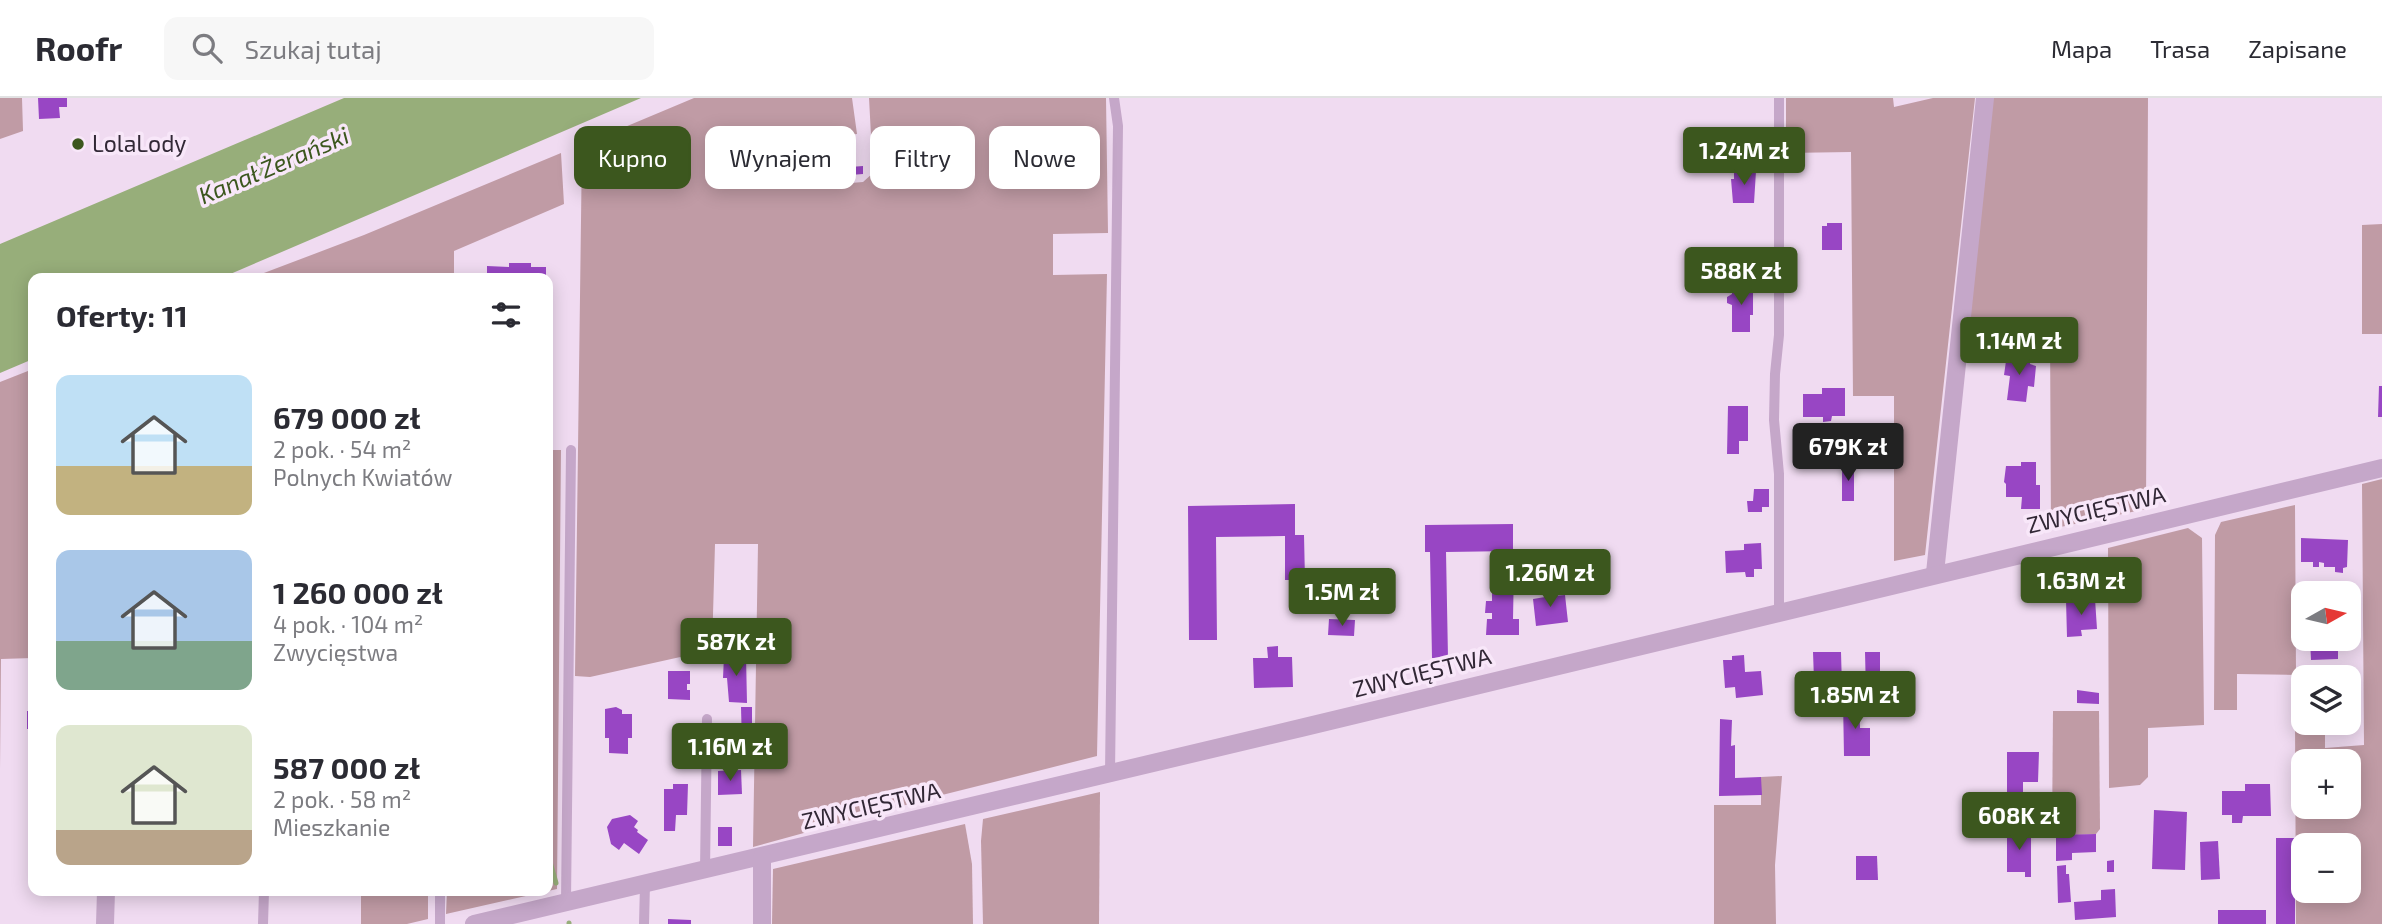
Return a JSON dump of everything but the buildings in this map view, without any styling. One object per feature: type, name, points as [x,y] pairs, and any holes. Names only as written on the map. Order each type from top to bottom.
[{"type":"street","points":[[1935,573],[1985,98]]},
{"type":"street","name":"ZWYCIĘSTWA","points":[[474,924],[705,871],[1935,573],[2382,468]]},
{"type":"street","points":[[762,857],[762,924]]},
{"type":"street","points":[[105,924],[106,896]]},
{"type":"lane","points":[[1110,774],[1118,127],[1114,98]]},
{"type":"lane","points":[[1779,98],[1779,335],[1774,420],[1779,474],[1779,611]]},
{"type":"lane","points":[[566,902],[571,450]]},
{"type":"lane","points":[[705,871],[707,719]]},
{"type":"lane","points":[[644,924],[645,884]]},
{"type":"lane","points":[[263,924],[264,896]]},
{"type":"lane","points":[[440,896],[440,924]]},
{"type":"shaded area","points":[[0,98],[22,98],[23,131],[0,139]]},
{"type":"shaded area","points":[[694,98],[852,98],[856,126],[705,126],[705,189],[856,189],[856,183],[863,182],[870,176],[870,189],[975,189],[975,126],[870,126],[869,98],[1106,98],[1108,233],[1053,234],[1053,275],[1107,274],[1097,756],[753,847],[758,544],[715,544],[712,650],[590,677],[575,676],[581,189],[691,189],[691,126],[627,126]]},
{"type":"shaded area","points":[[1786,98],[1893,98],[1894,107],[1933,98],[1975,98],[1925,555],[1894,561],[1894,396],[1853,396],[1851,152],[1786,153]]},
{"type":"shaded area","points":[[1993,98],[2148,98],[2146,509],[2051,529],[2050,327],[1964,346]]},
{"type":"shaded area","points":[[561,153],[564,204],[454,251],[454,273],[264,273],[364,235]]},
{"type":"shaded area","points":[[2382,224],[2382,334],[2362,334],[2362,225]]},
{"type":"shaded area","points":[[28,371],[28,658],[1,659],[0,770],[0,382]]},
{"type":"shaded area","points":[[553,450],[561,450],[557,889],[553,890]]},
{"type":"shaded area","points":[[2382,479],[2382,924],[2296,924],[2296,903],[2361,903],[2361,833],[2296,833],[2295,819],[2361,819],[2361,749],[2295,749],[2295,735],[2325,735],[2325,748],[2364,745],[2362,484]]},
{"type":"shaded area","points":[[2295,505],[2295,581],[2291,581],[2291,651],[2296,651],[2296,665],[2291,665],[2291,675],[2237,674],[2237,710],[2214,710],[2215,535],[2221,522]]},
{"type":"shaded area","points":[[2188,528],[2202,538],[2204,725],[2148,728],[2148,777],[2140,785],[2109,788],[2108,548]]},
{"type":"shaded area","points":[[2053,711],[2099,711],[2100,829],[2096,834],[2052,836]]},
{"type":"shaded area","points":[[1782,776],[1775,865],[1776,924],[1714,924],[1714,805],[1761,805],[1761,777]]},
{"type":"shaded area","points":[[1100,792],[1099,924],[983,924],[983,819]]},
{"type":"shaded area","points":[[965,824],[972,864],[973,924],[772,924],[773,869]]},
{"type":"shaded area","points":[[361,896],[428,896],[428,919],[407,924],[361,924]]},
{"type":"shaded area","points":[[447,896],[526,896],[446,914]]},
{"type":"water","name":"Kanał Żerański","points":[[344,98],[641,98],[233,273],[28,273],[28,361],[0,373],[0,244]]},
{"type":"waterway","points":[[553,872],[556,883]]},
{"type":"place","name":"LolaLody","points":[[78,144]]}]
